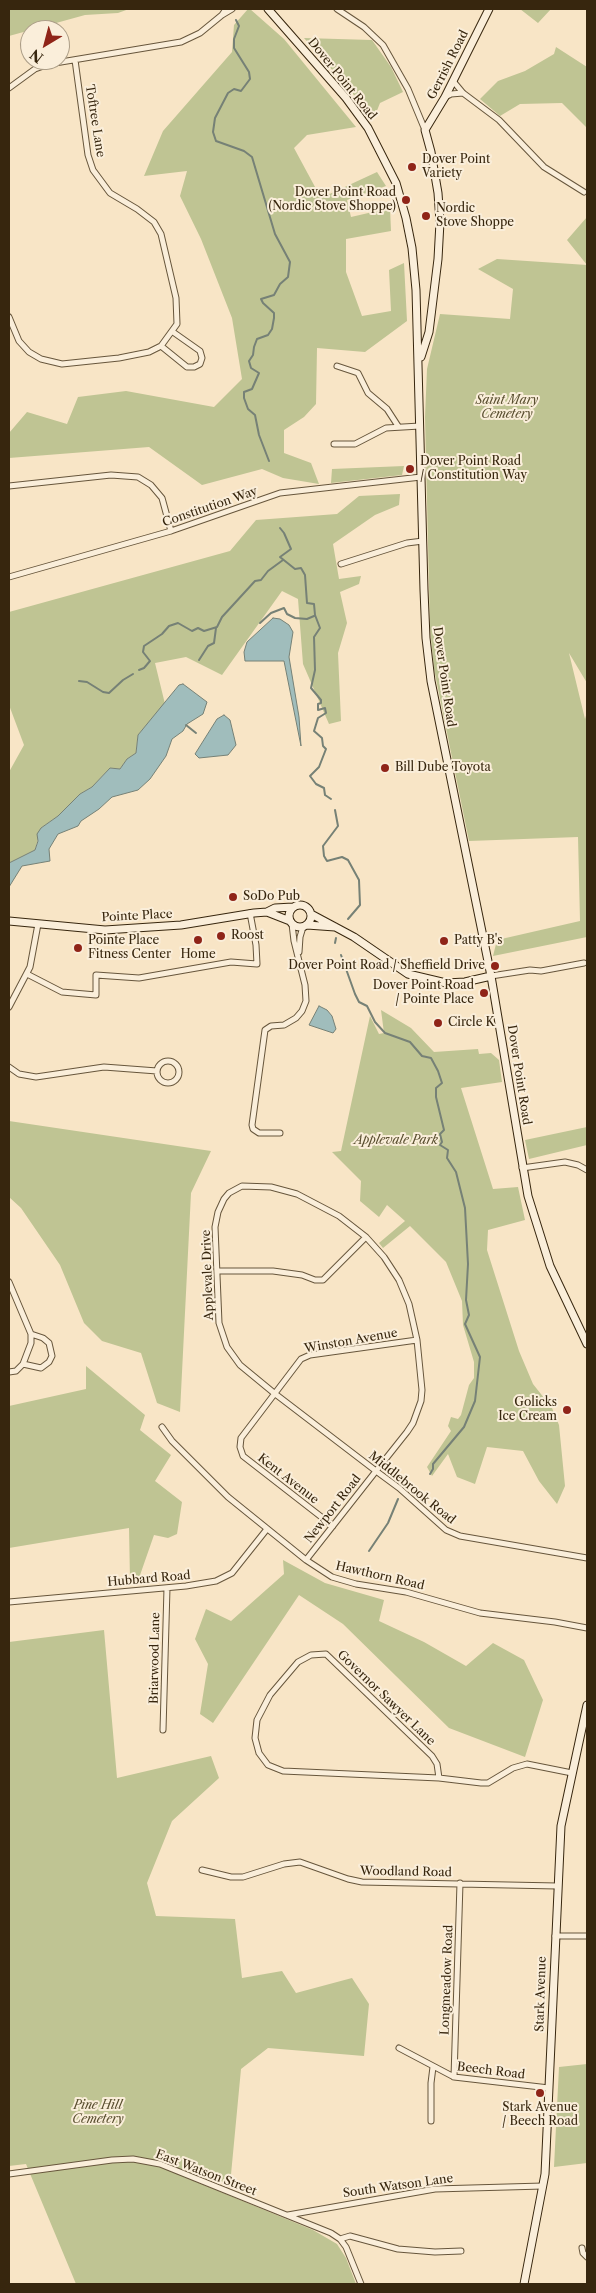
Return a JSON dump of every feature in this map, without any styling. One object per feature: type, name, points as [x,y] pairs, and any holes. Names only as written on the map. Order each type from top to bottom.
[{"type":"main road","name":"Dover Point Road","points":[[268,9],[357,112],[380,150],[396,183],[412,248],[419,362],[425,623],[430,674],[491,976],[528,1196],[544,1252],[587,1344]]},
{"type":"main road","name":"Gerrish Road","points":[[425,130],[445,97],[489,9]]},
{"type":"main road","points":[[419,362],[429,332],[438,259],[440,222],[436,177],[425,130]]},
{"type":"main road","points":[[335,927],[305,926],[291,922],[288,915],[292,907],[299,904],[305,905],[311,914],[354,937],[400,969],[412,975],[452,983],[491,976]]},
{"type":"main road","name":"Pointe Place","points":[[9,921],[91,929],[141,929],[292,907]]},
{"type":"main road","name":"Pointe Place","points":[[267,912],[291,922]]},
{"type":"main road","points":[[305,926],[311,920],[311,914]]},
{"type":"main road","name":"Stark Avenue","points":[[524,2284],[543,2186],[561,1826],[587,1706]]},
{"type":"street","points":[[222,15],[226,9]]},
{"type":"street","points":[[9,88],[35,68],[49,64],[181,42],[200,33],[232,9]]},
{"type":"street","points":[[337,9],[364,27],[383,45],[408,89],[425,130]]},
{"type":"street","name":"Toftree Lane","points":[[75,60],[88,155],[93,170],[110,193],[137,208],[154,222],[161,234],[177,305],[177,324],[173,332]]},
{"type":"street","points":[[453,81],[463,93],[499,120],[544,167],[584,192]]},
{"type":"street","points":[[445,97],[451,94],[463,93]]},
{"type":"street","points":[[9,317],[24,347],[41,359],[54,364],[76,364],[135,356],[161,346],[173,332],[200,351],[202,358],[200,364],[194,367],[187,367],[161,346]]},
{"type":"street","points":[[337,366],[358,373],[368,393],[387,409],[398,426]]},
{"type":"street","points":[[334,444],[355,444],[386,428],[420,426]]},
{"type":"street","points":[[9,486],[117,474],[138,477],[151,485],[162,498],[171,531]]},
{"type":"street","name":"Constitution Way","points":[[9,577],[171,531],[280,493],[421,477]]},
{"type":"street","points":[[340,564],[423,541]]},
{"type":"street","points":[[27,974],[62,992],[96,995],[96,976],[139,978],[231,962],[257,964],[256,945],[250,913]]},
{"type":"street","points":[[280,1133],[259,1133],[253,1129],[257,1079],[265,1030],[271,1026],[292,1022],[304,1006],[306,996],[291,922]]},
{"type":"street","points":[[9,1007],[27,974],[34,953],[38,924]]},
{"type":"street","points":[[299,955],[300,937],[305,926]]},
{"type":"street","points":[[491,976],[530,970],[541,971],[584,963]]},
{"type":"street","points":[[171,1061],[177,1064],[179,1074],[176,1080],[166,1083],[159,1078],[157,1071],[160,1064],[171,1061]]},
{"type":"street","points":[[9,1067],[19,1074],[36,1077],[104,1067],[157,1071]]},
{"type":"street","points":[[522,1168],[565,1162],[587,1170]]},
{"type":"street","name":"Applevale Drive","points":[[274,1393],[240,1365],[227,1347],[218,1314],[215,1227],[218,1212],[229,1193],[242,1186],[271,1187],[304,1197],[339,1216],[366,1237],[384,1257],[399,1280],[411,1311],[417,1340],[422,1390],[418,1414],[407,1432],[376,1471]]},
{"type":"street","points":[[217,1271],[273,1271],[323,1280],[366,1237]]},
{"type":"street","points":[[9,1282],[31,1334],[29,1353],[23,1364],[16,1371],[9,1372]]},
{"type":"street","points":[[23,1364],[41,1368],[50,1362],[52,1356],[49,1343],[43,1338],[31,1334]]},
{"type":"street","name":"Winston Avenue","points":[[274,1393],[297,1362],[305,1357],[417,1340]]},
{"type":"street","name":"Middlebrook Road","points":[[274,1393],[376,1471],[435,1521],[453,1533],[587,1558]]},
{"type":"street","name":"Kent Avenue","points":[[274,1393],[241,1438],[241,1452],[247,1460],[333,1526]]},
{"type":"street","name":"Hawthorn Road","points":[[162,1427],[172,1441],[213,1483],[267,1529],[326,1574],[349,1582],[406,1592],[480,1613],[587,1628]]},
{"type":"street","name":"Newport Road","points":[[306,1560],[376,1471]]},
{"type":"street","name":"Hubbard Road","points":[[9,1602],[209,1583],[226,1578],[237,1568],[267,1529]]},
{"type":"street","name":"Briarwood Lane","points":[[163,1730],[167,1588]]},
{"type":"street","name":"Governor Sawyer Lane","points":[[439,1778],[437,1764],[432,1756],[326,1654],[311,1655],[298,1662],[270,1695],[257,1720],[256,1746],[263,1760],[275,1769],[322,1774],[439,1778],[488,1782],[513,1768],[527,1764],[572,1773]]},
{"type":"street","name":"Woodland Road","points":[[202,1870],[225,1876],[243,1877],[284,1864],[300,1862],[354,1881],[557,1886]]},
{"type":"street","name":"Longmeadow Road","points":[[454,2077],[460,1883]]},
{"type":"street","points":[[554,1936],[587,1936]]},
{"type":"street","name":"Beech Road","points":[[399,2048],[454,2077],[549,2088]]},
{"type":"street","points":[[431,2121],[433,2067]]},
{"type":"street","name":"East Watson Street","points":[[9,2174],[112,2160],[146,2161],[175,2169],[312,2224],[340,2239]]},
{"type":"street","name":"South Watson Lane","points":[[288,2215],[435,2189],[543,2186]]},
{"type":"street","points":[[361,2284],[346,2248],[340,2239],[350,2236],[398,2249],[435,2252],[461,2251]]},
{"type":"street","points":[[582,2248],[583,2254],[587,2257]]},
{"type":"green space","points":[[9,9],[129,9],[118,13],[85,15],[67,20],[20,20],[20,33],[9,36]]},
{"type":"green space","points":[[248,9],[284,39],[356,127],[307,135],[294,148],[321,198],[377,172],[386,186],[347,200],[351,217],[390,208],[391,231],[346,239],[346,272],[362,316],[391,311],[389,270],[404,263],[407,321],[365,352],[317,348],[316,404],[304,417],[284,430],[284,453],[311,463],[319,484],[283,478],[262,469],[202,485],[149,447],[9,458],[9,433],[27,412],[67,424],[78,397],[126,391],[214,407],[242,379],[232,318],[201,239],[180,196],[187,171],[144,176],[163,131],[232,52],[234,25]]},
{"type":"green space","points":[[520,9],[551,9],[538,23]]},
{"type":"green space","points":[[304,38],[372,40],[391,67],[403,92],[380,103],[374,118]]},
{"type":"green space","points":[[556,47],[587,67],[587,128],[562,103],[520,104],[500,116],[480,99],[498,81],[525,71],[554,54]]},
{"type":"green space","points":[[587,217],[587,265],[567,240]]},
{"type":"green space","name":"Saint Mary Cemetery","points":[[497,259],[587,265],[587,683],[569,653],[585,719],[587,712],[587,937],[493,956],[497,940],[580,921],[578,837],[469,841],[434,669],[430,628],[425,417],[427,369],[440,314],[510,319],[513,289],[478,269]]},
{"type":"green space","points":[[404,466],[402,475],[331,483],[332,469]]},
{"type":"green space","points":[[400,494],[399,505],[375,515],[333,544],[339,579],[361,576],[359,584],[340,592],[347,623],[338,653],[341,721],[329,724],[303,664],[298,599],[282,591],[222,675],[186,657],[155,663],[165,704],[138,735],[136,753],[127,759],[120,769],[110,768],[92,787],[80,794],[58,816],[41,828],[35,850],[9,863],[9,772],[24,745],[9,705],[9,612],[230,551],[256,520],[337,514],[359,496]]},
{"type":"green space","name":"Applevale Park","points":[[381,1010],[411,1028],[434,1052],[478,1049],[479,1054],[491,1053],[499,1060],[502,1082],[461,1088],[493,1189],[518,1187],[525,1220],[488,1230],[487,1250],[519,1351],[533,1384],[552,1408],[559,1425],[565,1486],[557,1504],[539,1481],[523,1451],[487,1447],[475,1484],[457,1477],[448,1454],[432,1476],[427,1467],[451,1431],[448,1426],[451,1417],[458,1419],[461,1415],[469,1385],[474,1378],[474,1362],[463,1325],[462,1301],[446,1262],[410,1226],[383,1248],[379,1243],[405,1221],[387,1205],[379,1217],[360,1201],[361,1181],[332,1152],[341,1151],[370,1016],[379,1034],[384,1033]]},
{"type":"green space","points":[[9,1121],[211,1151],[191,1193],[180,1412],[157,1403],[141,1353],[102,1341],[84,1323],[60,1265],[21,1208],[9,1197]]},
{"type":"green space","points":[[587,1127],[587,1145],[529,1159],[525,1140]]},
{"type":"green space","points":[[86,1366],[145,1415],[140,1430],[171,1455],[155,1481],[182,1502],[177,1534],[168,1538],[154,1535],[139,1578],[130,1580],[129,1528],[9,1548],[9,1406],[86,1389]]},
{"type":"green space","points":[[283,1560],[325,1583],[384,1600],[379,1621],[424,1642],[466,1666],[493,1643],[524,1660],[543,1700],[525,1757],[449,1728],[343,1624],[299,1595],[213,1723],[200,1714],[208,1664],[195,1639],[206,1609],[231,1621],[284,1574]]},
{"type":"green space","name":"Pine Hill Cemetery","points":[[104,1630],[117,1778],[211,1756],[219,1778],[172,1821],[147,1883],[156,1916],[235,1919],[242,1978],[282,1971],[296,1993],[352,1978],[369,2004],[364,2056],[268,2048],[241,2069],[230,2185],[184,2168],[182,2176],[313,2230],[337,2244],[346,2258],[356,2284],[76,2284],[26,2164],[9,2166],[9,1642]]},
{"type":"green space","points":[[587,2064],[587,2163],[554,2167],[559,2067]]},
{"type":"water","points":[[273,618],[280,619],[289,625],[293,632],[289,657],[299,717],[301,746],[284,661],[245,661],[244,652],[247,642]]},
{"type":"water","points":[[183,684],[207,702],[203,714],[187,724],[183,731],[172,739],[166,756],[150,779],[138,790],[112,797],[99,809],[81,821],[78,826],[58,834],[49,849],[50,861],[22,866],[9,887],[9,863],[35,850],[38,841],[37,834],[41,828],[58,816],[80,794],[92,787],[110,768],[120,769],[127,759],[136,753],[138,735],[179,685]]},
{"type":"water","points":[[224,715],[230,720],[236,745],[228,755],[199,758],[195,754],[217,719]]},
{"type":"water","points":[[319,1006],[327,1010],[332,1016],[336,1029],[333,1033],[309,1025]]},
{"type":"waterway","points":[[236,20],[239,26],[234,39],[234,48],[249,72],[250,79],[241,91],[234,89],[228,93],[215,118],[213,132],[216,141],[244,151],[252,157],[275,234],[290,262],[288,277],[280,284],[274,295],[261,299],[274,313],[272,329],[268,335],[257,339],[253,355],[249,361],[251,368],[259,373],[252,389],[244,392],[248,409],[255,415],[259,435],[269,461]]},
{"type":"waterway","points":[[280,528],[291,549],[280,557],[295,569],[301,568],[305,575],[307,603],[314,604],[315,615],[320,628],[314,637],[315,670],[311,688],[321,700],[321,703],[318,704],[318,710],[325,708],[326,713],[318,718],[314,731],[322,738],[323,746],[326,749],[319,767],[310,776],[316,784],[324,788],[325,795],[331,799]]},
{"type":"waterway","points":[[139,670],[144,668],[150,661],[143,652],[144,646],[162,634],[169,626],[178,623],[192,631],[198,628],[204,631],[217,627],[222,617],[255,581],[261,580],[268,571],[283,560]]},
{"type":"waterway","points":[[260,623],[271,613],[284,608],[287,614],[295,618],[307,619],[314,616]]},
{"type":"waterway","points":[[199,660],[208,646],[214,643],[216,628]]},
{"type":"waterway","points":[[79,681],[87,682],[103,692],[109,693],[123,680],[133,674]]},
{"type":"waterway","points":[[186,725],[196,733]]},
{"type":"waterway","points":[[335,810],[338,826],[323,846],[324,856],[327,861],[342,857],[348,860],[359,880],[360,905],[348,919]]},
{"type":"waterway","points":[[335,943],[336,938]]},
{"type":"waterway","points":[[341,955],[359,1002],[367,1006],[375,1022],[385,1033],[410,1042],[422,1056],[431,1058],[438,1071],[442,1083],[436,1088],[436,1097],[444,1130],[440,1134],[442,1142],[440,1145],[448,1150],[447,1158],[456,1172],[465,1208],[468,1264],[466,1300],[469,1315],[465,1324],[480,1357],[475,1401],[464,1427],[433,1464],[430,1474]]},
{"type":"waterway","points":[[369,1551],[388,1523],[398,1499]]},
{"type":"place","name":"Dover Point Variety","points":[[412,167]]},
{"type":"place","name":"Dover Point Road (Nordic Stove Shoppe)","points":[[406,200]]},
{"type":"place","name":"Nordic Stove Shoppe","points":[[426,216]]},
{"type":"place","name":"Dover Point Road / Constitution Way","points":[[410,469]]},
{"type":"place","name":"Bill Dube Toyota","points":[[385,768]]},
{"type":"place","name":"SoDo Pub","points":[[233,897]]},
{"type":"place","name":"Roost","points":[[221,936]]},
{"type":"place","name":"Home","points":[[198,940]]},
{"type":"place","name":"Patty B's","points":[[444,941]]},
{"type":"place","name":"Pointe Place Fitness Center","points":[[78,948]]},
{"type":"place","name":"Dover Point Road / Sheffield Drive","points":[[495,966]]},
{"type":"place","name":"Dover Point Road / Pointe Place","points":[[484,993]]},
{"type":"place","name":"Circle K","points":[[438,1023]]},
{"type":"place","name":"Golicks Ice Cream","points":[[567,1410]]},
{"type":"place","name":"Stark Avenue / Beech Road","points":[[540,2093]]}]
